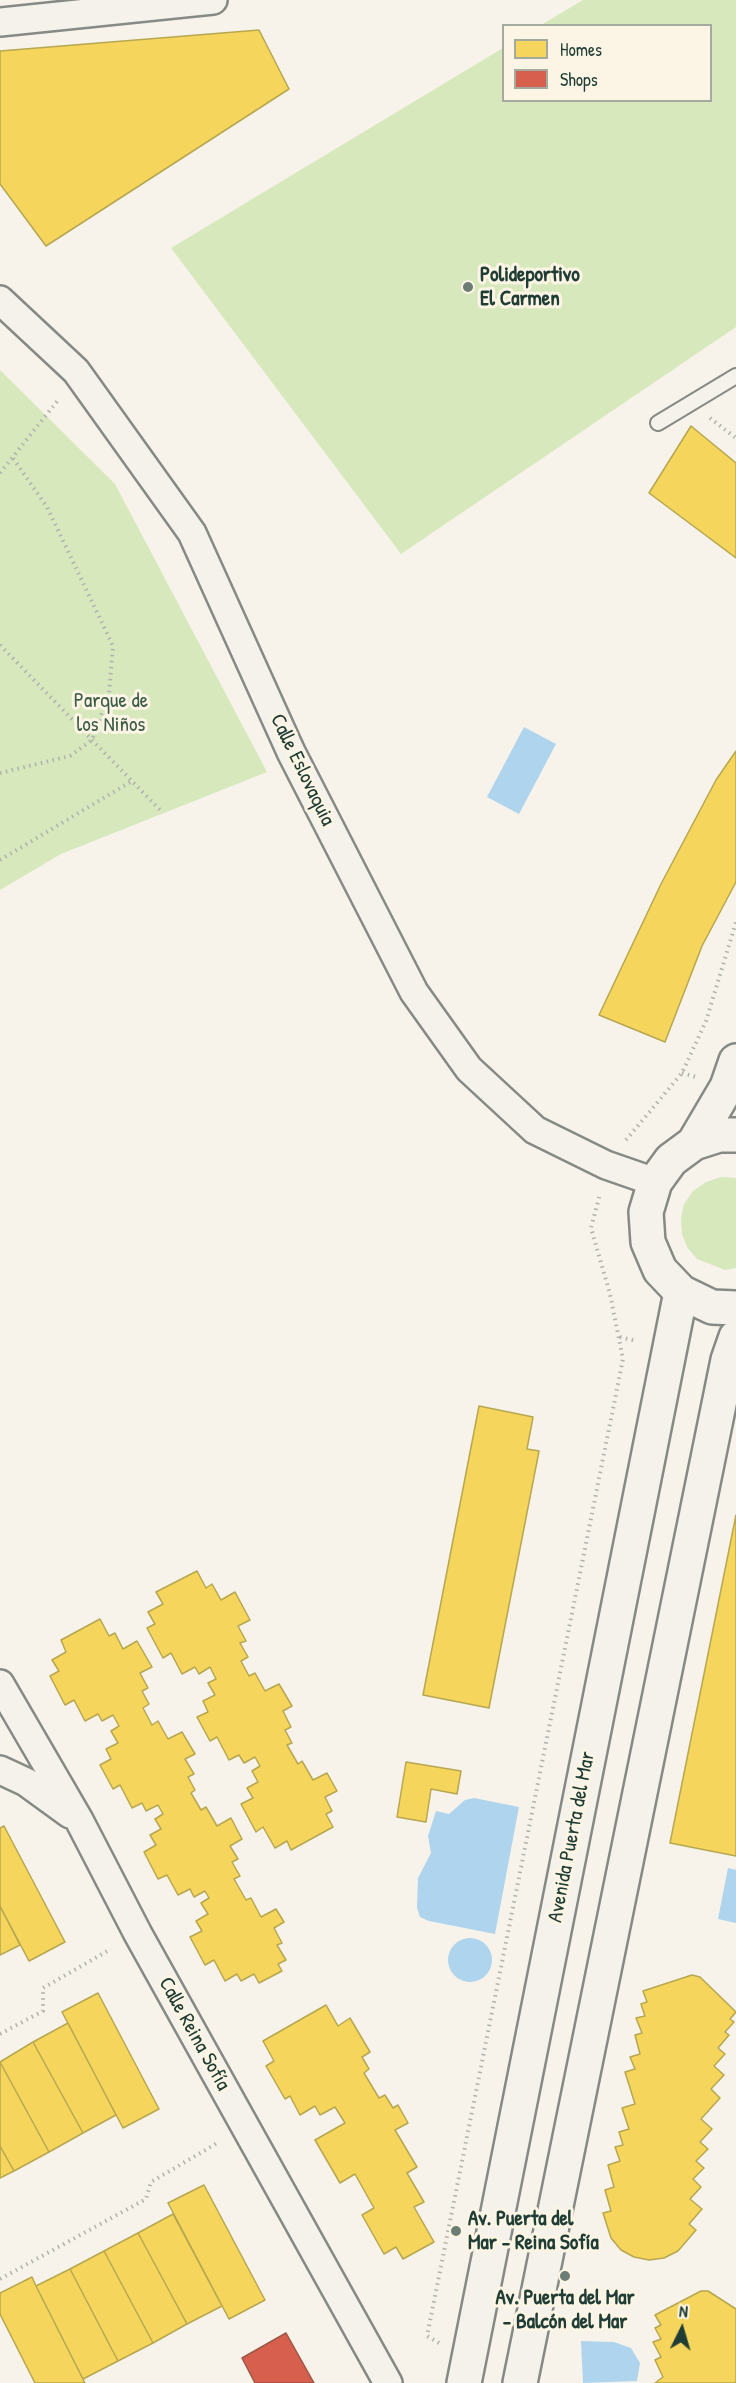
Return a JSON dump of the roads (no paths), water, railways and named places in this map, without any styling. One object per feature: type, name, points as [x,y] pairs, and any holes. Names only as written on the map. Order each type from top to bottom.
[{"type":"main road","points":[[694,1143],[727,1087],[736,1061]]},
{"type":"main road","points":[[736,1135],[719,1135],[694,1143],[671,1160],[655,1182],[646,1212],[648,1242],[660,1270],[681,1292],[712,1306],[736,1308]]},
{"type":"main road","name":"Avenida Puerta del Mar","points":[[466,2372],[681,1292]]},
{"type":"main road","points":[[519,2383],[728,1360],[736,1337]]},
{"type":"street","points":[[0,22],[213,0]]},
{"type":"street","name":"Calle Eslovaquia","points":[[0,300],[80,376],[192,532],[291,752],[414,992],[469,1069],[535,1130],[606,1165],[655,1182]]},
{"type":"street","name":"Calle Reina Sofía","points":[[1,1691],[79,1820],[138,1934],[388,2383]]},
{"type":"street","points":[[0,1770],[26,1782],[79,1820]]},
{"type":"lane","points":[[658,423],[736,376]]},
{"type":"water","points":[[524,727],[556,744],[519,814],[487,797]]},
{"type":"water","points":[[474,1798],[519,1807],[495,1934],[429,1921],[420,1917],[417,1908],[418,1878],[431,1853],[428,1836],[436,1811],[449,1814],[465,1800]]},
{"type":"water","points":[[728,1868],[736,1870],[736,1923],[718,1919]]},
{"type":"water","points":[[470,1938],[485,1945],[492,1960],[485,1975],[470,1982],[455,1975],[448,1960],[455,1945]]},
{"type":"water","points":[[581,2341],[614,2342],[631,2348],[640,2363],[637,2381],[583,2383]]},
{"type":"place","name":"Polideportivo El Carmen","points":[[468,287]]},
{"type":"place","name":"Av. Puerta del Mar - Reina Sofía","points":[[456,2231]]},
{"type":"place","name":"Av. Puerta del Mar - Balcón del Mar","points":[[565,2276]]},
{"type":"park label","name":"Parque de los Niños","points":[[111,713]]}]
